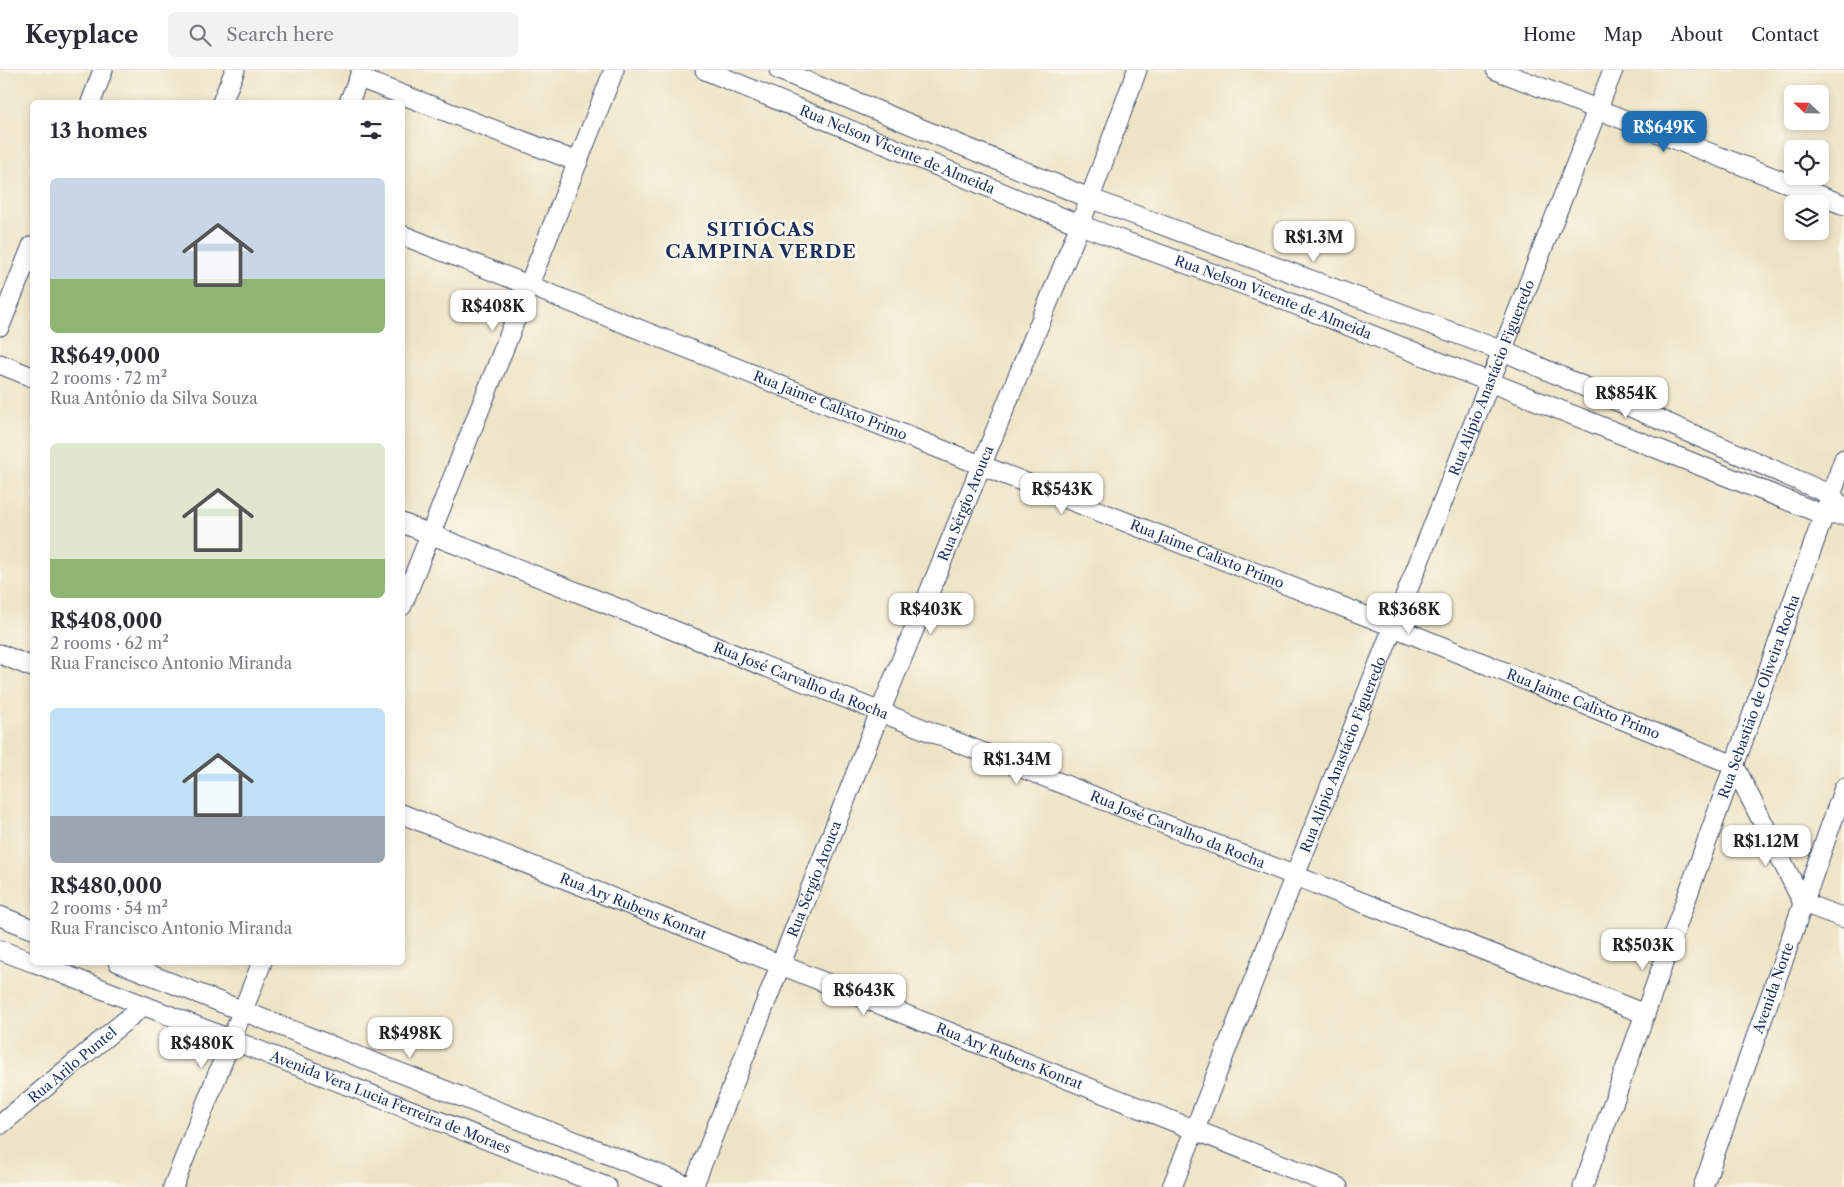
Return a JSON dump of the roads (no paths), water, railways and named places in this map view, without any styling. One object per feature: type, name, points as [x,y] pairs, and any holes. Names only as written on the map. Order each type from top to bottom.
[{"type":"street","points":[[92,100],[103,70]]},
{"type":"street","points":[[223,100],[235,70]]},
{"type":"street","points":[[405,599],[614,70]]},
{"type":"street","name":"Rua Nelson Vicente de Almeida","points":[[704,70],[1080,225],[1261,291],[1824,515],[1844,516]]},
{"type":"street","name":"Rua Nelson Vicente de Almeida","points":[[779,70],[1089,198],[1502,351],[1616,399],[1831,495],[1844,509]]},
{"type":"street","name":"Rua Sérgio Arouca","points":[[692,1187],[880,712],[983,466],[1080,225],[1137,70]]},
{"type":"street","points":[[1496,70],[1844,205]]},
{"type":"street","name":"Rua Alípio Anastácio Figueredo","points":[[1172,1187],[1613,70]]},
{"type":"street","points":[[350,100],[360,74],[578,162]]},
{"type":"street","name":"Rua Jaime Calixto Primo","points":[[405,235],[983,466],[1394,627],[1734,765]]},
{"type":"street","points":[[0,326],[30,251]]},
{"type":"street","points":[[1261,261],[1261,291]]},
{"type":"street","points":[[0,364],[30,376]]},
{"type":"street","points":[[1605,427],[1616,399]]},
{"type":"street","name":"Rua Sebastião de Oliveira Rocha","points":[[1583,1187],[1844,459]]},
{"type":"street","name":"Rua José Carvalho da Rocha","points":[[405,524],[1645,1014]]},
{"type":"street","points":[[0,654],[30,666]]},
{"type":"street","points":[[1734,765],[1803,903],[1844,918]]},
{"type":"street","name":"Avenida Norte","points":[[1703,1187],[1844,788]]},
{"type":"street","name":"Rua Ary Rubens Konrat","points":[[405,815],[1338,1187]]},
{"type":"street","points":[[0,916],[30,928]]},
{"type":"street","name":"Avenida Vera Lucia Ferreira de Moraes","points":[[0,950],[30,961]]},
{"type":"street","name":"Avenida Vera Lucia Ferreira de Moraes","points":[[40,965],[608,1187]]},
{"type":"street","points":[[126,965],[692,1187]]},
{"type":"street","points":[[173,1187],[261,965]]},
{"type":"street","name":"Rua Arilo Puntel","points":[[0,1125],[143,1006]]},
{"type":"district","name":"SITIÓCAS CAMPINA VERDE","points":[[761,240]]}]
